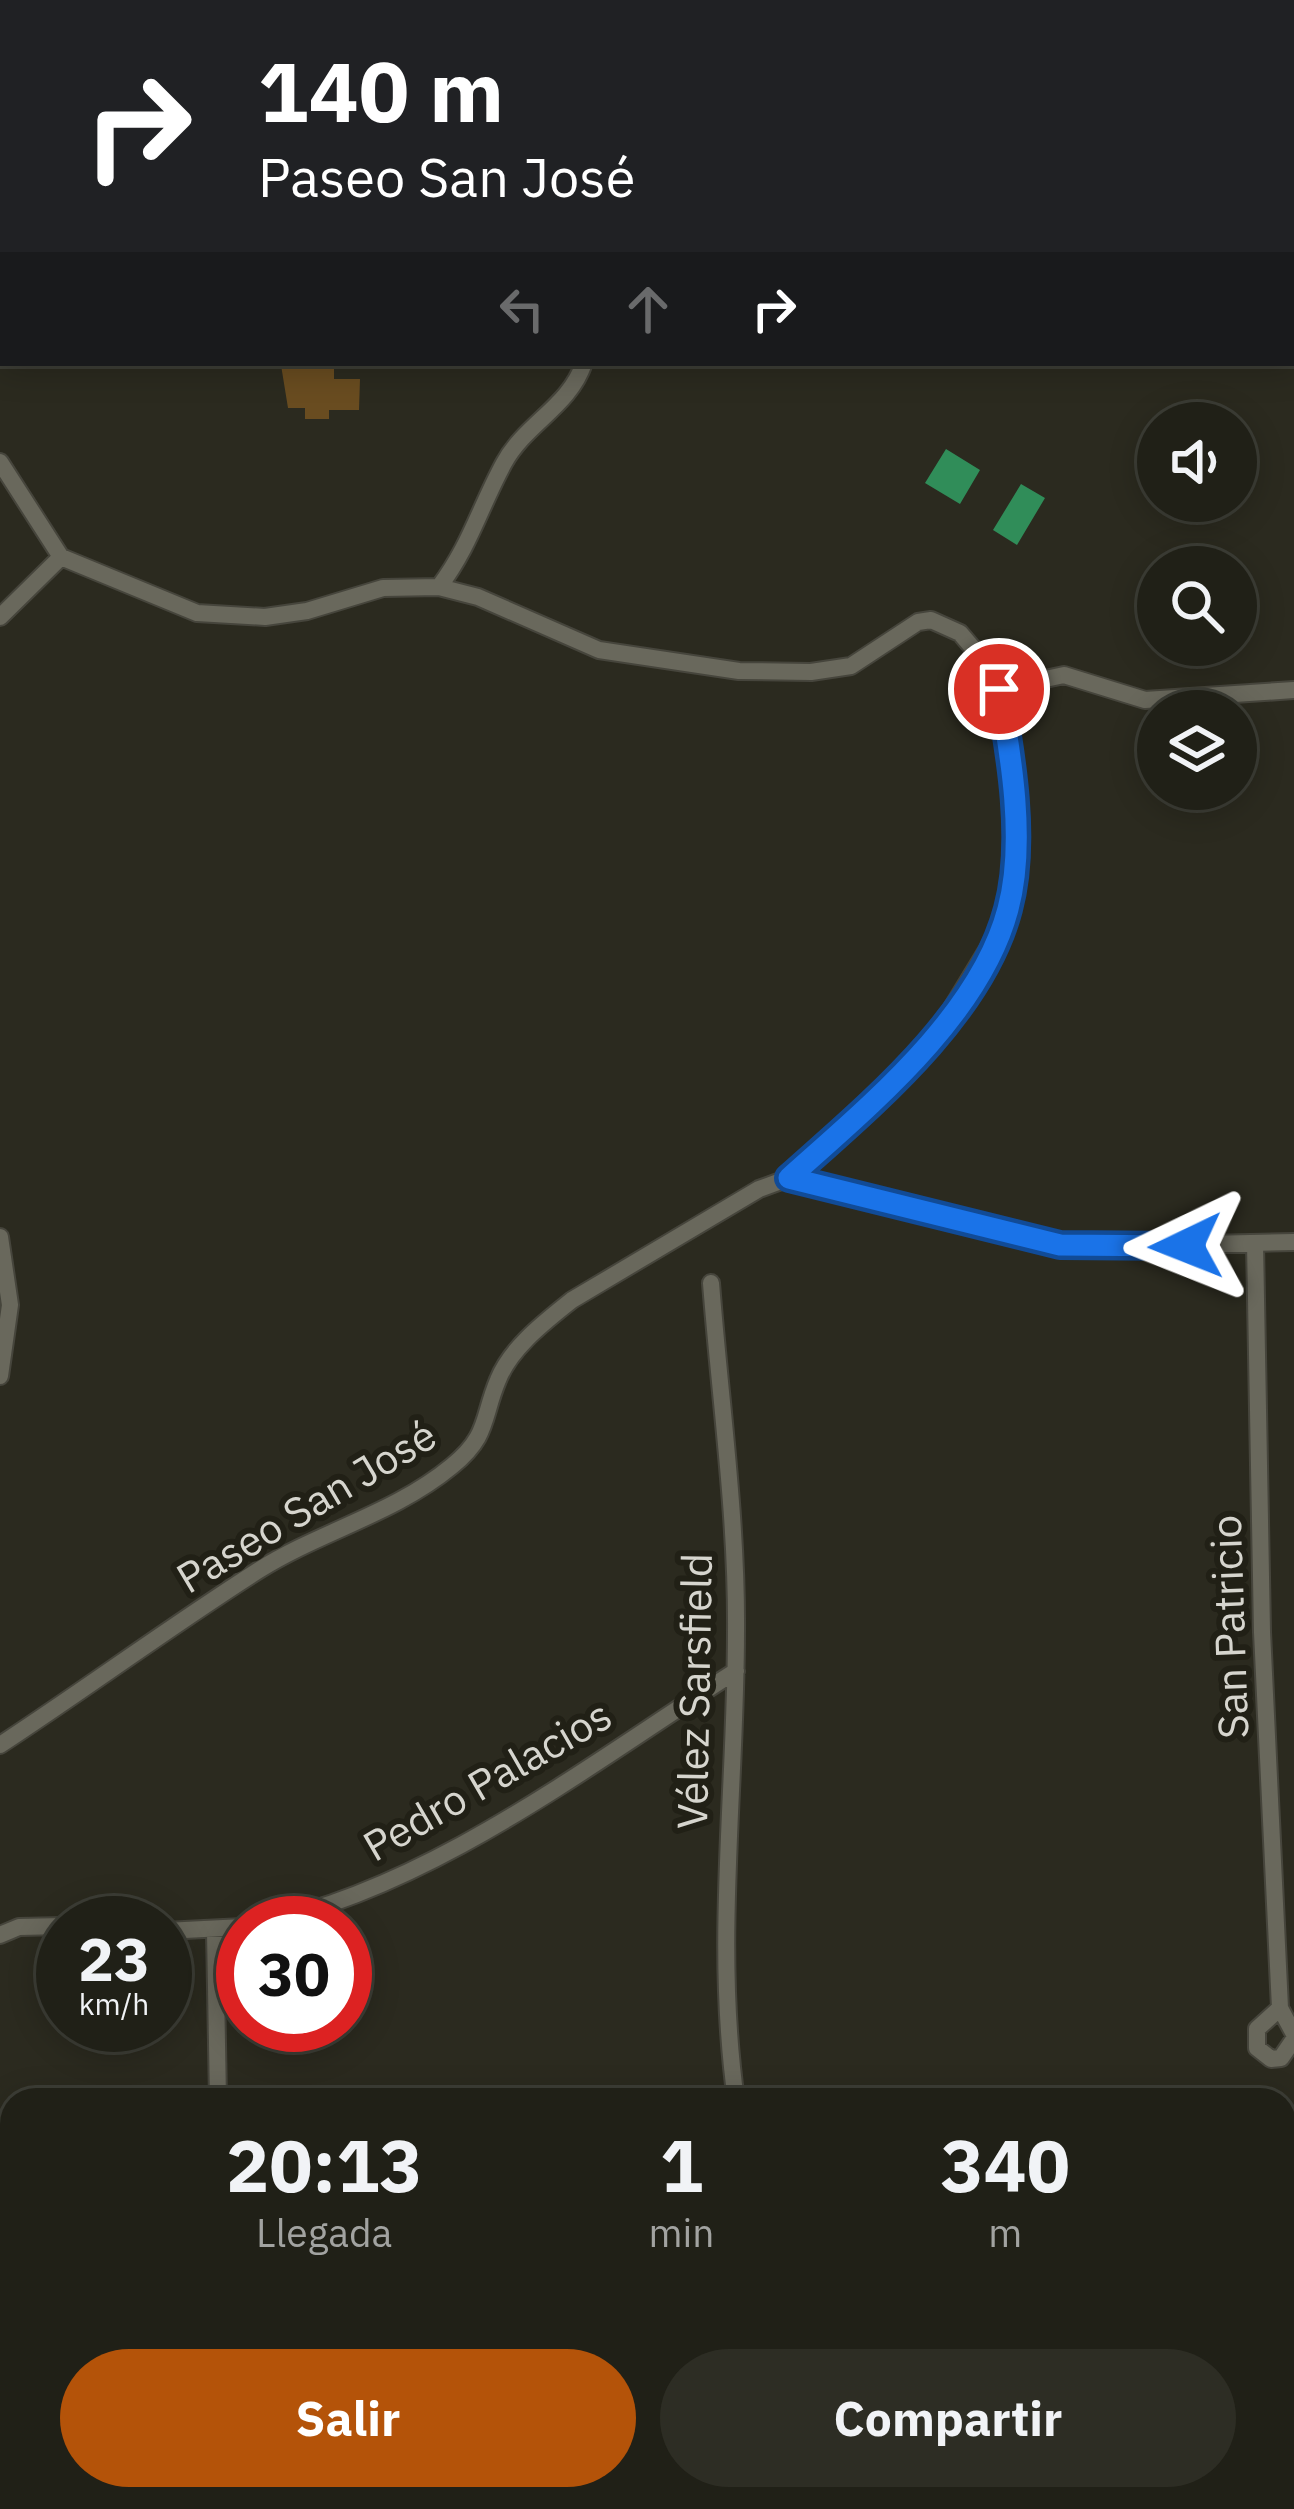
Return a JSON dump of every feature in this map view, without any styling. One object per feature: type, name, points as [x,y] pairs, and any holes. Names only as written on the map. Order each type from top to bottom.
[{"type":"street","points":[[440,587],[476,533],[503,465],[575,388],[583,366]]},
{"type":"street","points":[[0,462],[61,557],[181,609],[235,617],[307,611],[382,588],[440,587],[478,596],[599,650],[739,670],[812,672],[851,666],[918,622],[931,620],[960,633],[973,646],[999,689],[1064,675],[1145,700],[1294,690]]},
{"type":"street","points":[[0,617],[61,557]]},
{"type":"street","name":"Paseo San José","points":[[0,1745],[259,1570],[387,1510],[451,1467],[489,1422],[497,1381],[510,1359],[544,1323],[572,1300],[740,1200],[789,1178],[932,1041],[1003,925],[1014,846],[999,689]]},
{"type":"street","points":[[789,1178],[1060,1245],[1294,1242]]},
{"type":"street","points":[[0,1237],[10,1305],[0,1376]]},
{"type":"street","name":"San Patricio","points":[[1255,1243],[1262,1632],[1280,2008],[1294,2036],[1281,2058],[1271,2059],[1257,2048],[1257,2029],[1280,2008]]},
{"type":"street","name":"Vélez Sarsfield","points":[[710,1283],[732,1544],[736,1671],[724,1941],[726,2032],[734,2088]]},
{"type":"street","name":"Pedro Palacios","points":[[356,1896],[415,1868],[736,1671]]},
{"type":"street","points":[[0,1935],[36,1927]]},
{"type":"street","points":[[192,1931],[214,1931],[218,2088]]},
{"type":"shaded area","points":[[946,449],[980,470],[960,504],[925,483]]},
{"type":"shaded area","points":[[1021,484],[1045,498],[1017,545],[993,530]]},
{"type":"building","points":[[281,366],[334,366],[334,379],[360,379],[359,410],[329,410],[329,419],[305,419],[305,408],[288,408]]},
{"type":"route","points":[[999,689],[1014,846],[1003,925],[932,1041],[883,1093],[789,1178],[1060,1245],[1186,1246]]}]
